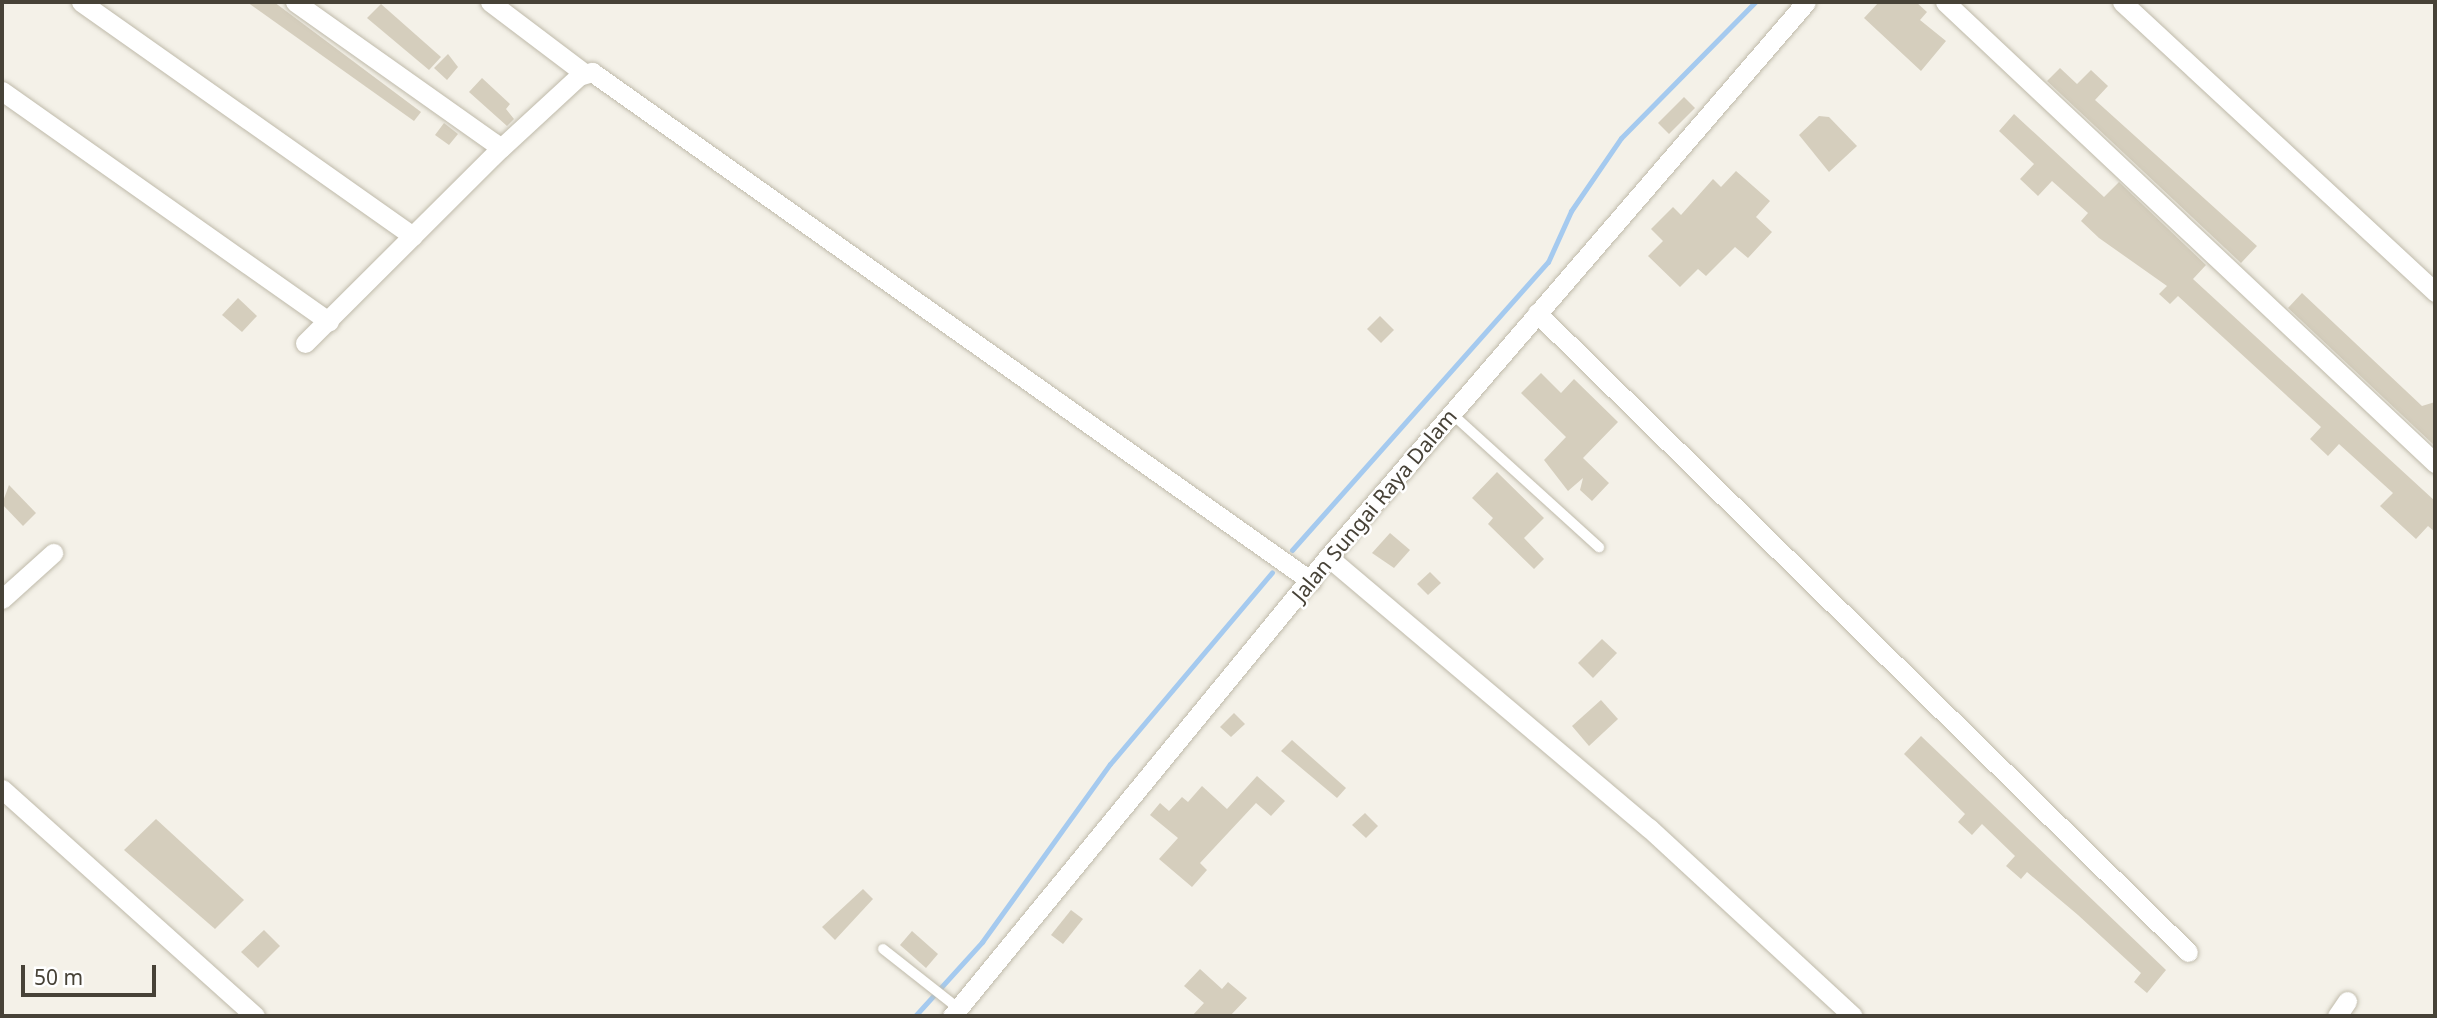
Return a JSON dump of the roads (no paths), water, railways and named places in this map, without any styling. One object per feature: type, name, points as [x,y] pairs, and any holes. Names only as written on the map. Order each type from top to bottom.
[{"type":"street","points":[[81,2],[414,236]]},
{"type":"street","points":[[295,2],[501,148]]},
{"type":"street","points":[[490,2],[584,73],[606,80],[1311,581]]},
{"type":"street","name":"Jalan Sungai Raya Dalam","points":[[951,1007],[1311,581],[1328,557],[1806,2]]},
{"type":"street","points":[[1945,2],[2435,463]]},
{"type":"street","points":[[2122,2],[2435,292]]},
{"type":"street","points":[[306,343],[501,148],[584,73]]},
{"type":"street","points":[[2,90],[329,322]]},
{"type":"street","points":[[1537,313],[2188,952]]},
{"type":"street","points":[[2,599],[53,553]]},
{"type":"street","points":[[1328,557],[1648,828],[1853,1016]]},
{"type":"street","points":[[2,789],[255,1016]]},
{"type":"lane","points":[[1451,413],[1599,547]]},
{"type":"lane","points":[[883,950],[924,980],[951,1007]]},
{"type":"waterway","points":[[1292,550],[1548,262],[1571,211],[1621,138],[1755,2]]},
{"type":"waterway","points":[[915,1016],[982,942],[1110,764],[1272,572]]}]
